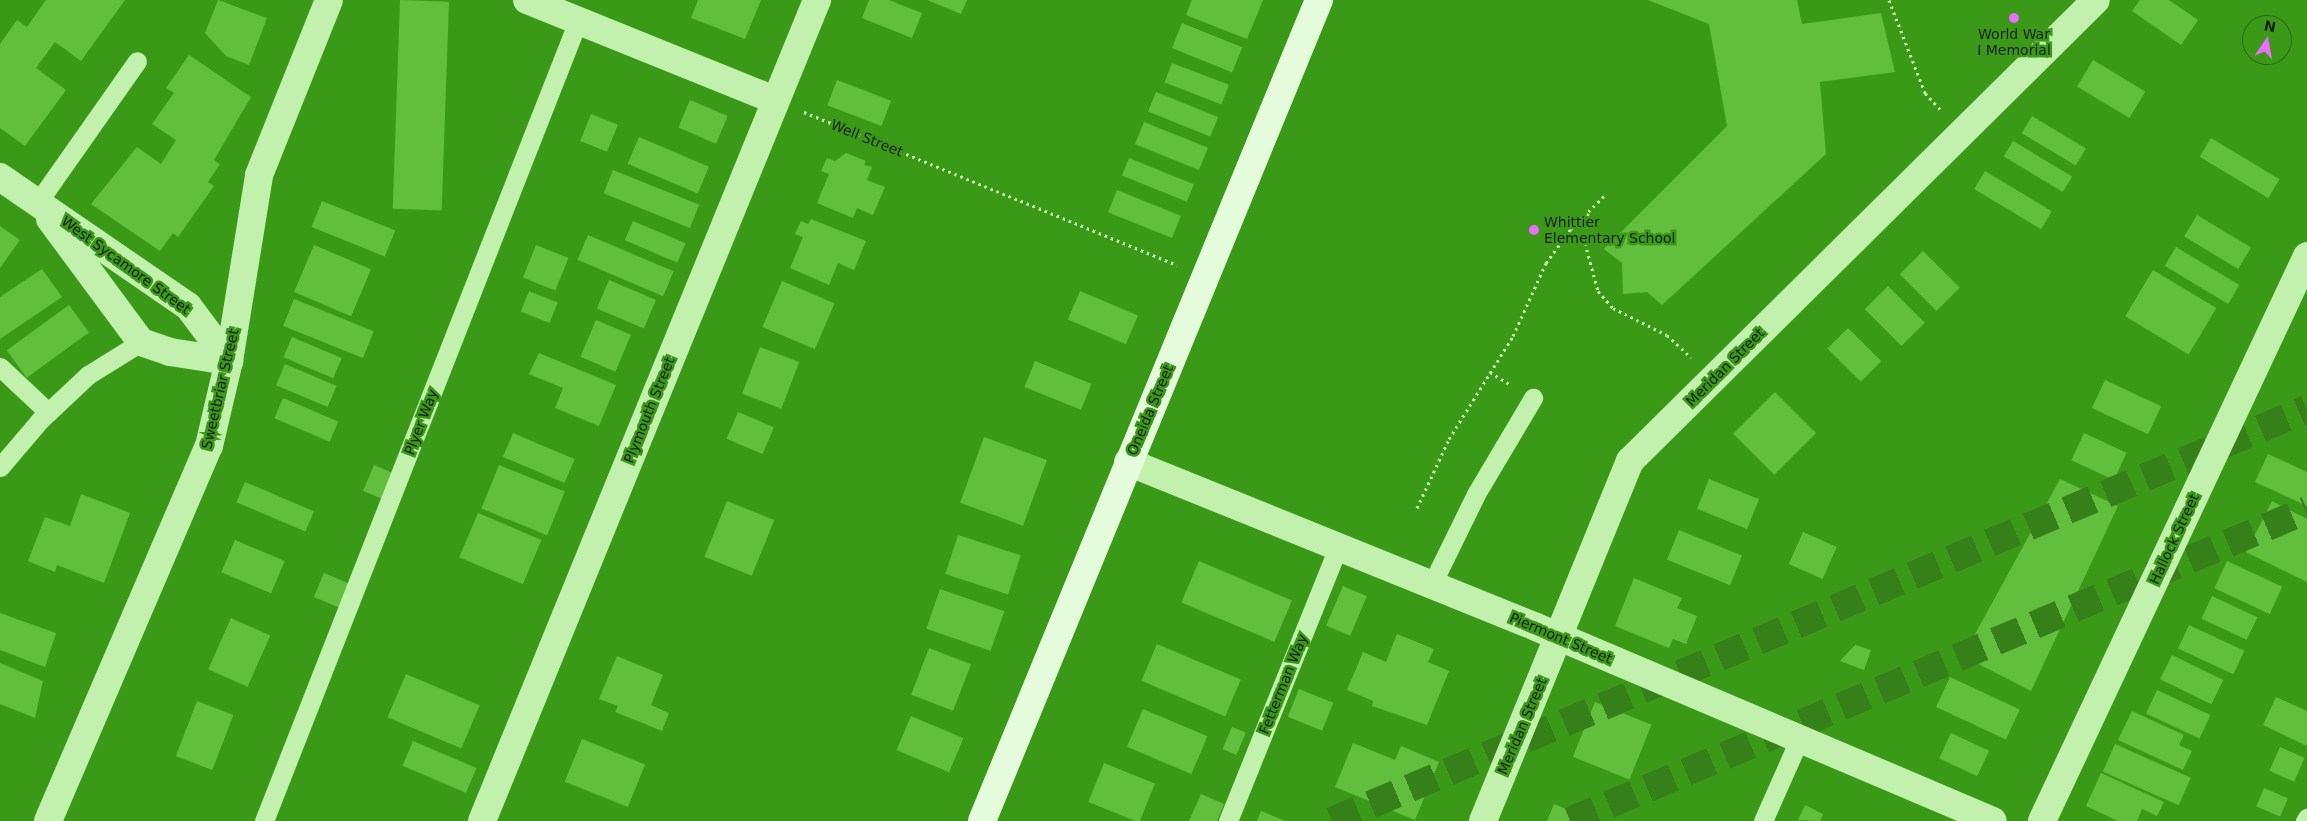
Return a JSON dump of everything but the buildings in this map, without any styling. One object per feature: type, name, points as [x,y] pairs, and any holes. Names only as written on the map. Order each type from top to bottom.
[{"type":"street","name":"Sweetbriar Street","points":[[48,821],[209,446],[229,361],[259,175],[329,0]]},
{"type":"street","points":[[527,0],[577,24],[775,100]]},
{"type":"street","name":"Plymouth Street","points":[[482,821],[817,0]]},
{"type":"street","name":"Oneida Street","points":[[982,821],[1319,0]]},
{"type":"street","name":"Meridan Street","points":[[1483,821],[1560,637],[1630,461],[2091,1]]},
{"type":"street","name":"West Sycamore Street","points":[[0,177],[188,306],[229,361]]},
{"type":"street","name":"West Sycamore Street","points":[[38,202],[141,342]]},
{"type":"street","name":"Hallock Street","points":[[2042,821],[2307,256]]},
{"type":"street","points":[[141,342],[170,352],[229,361]]},
{"type":"street","name":"Piermont Street","points":[[1128,462],[1560,637],[1798,742],[1992,821]]},
{"type":"lane","name":"Plyer Way","points":[[264,821],[577,24]]},
{"type":"lane","points":[[38,202],[137,62]]},
{"type":"lane","points":[[0,467],[48,412],[88,375],[141,342]]},
{"type":"lane","points":[[0,367],[48,412]]},
{"type":"lane","points":[[1432,584],[1476,494],[1532,398]]},
{"type":"lane","name":"Fetterman Way","points":[[1228,821],[1338,547]]},
{"type":"lane","points":[[1763,821],[1798,742]]},
{"type":"path","points":[[1889,0],[1925,93],[1936,105]]},
{"type":"path","name":"Well Street","points":[[775,100],[1206,277]]},
{"type":"path","points":[[1417,508],[1449,439],[1513,336],[1546,263],[1604,196]]},
{"type":"path","points":[[1588,213],[1585,243],[1598,291],[1612,308],[1667,335],[1685,352]]},
{"type":"tunnel","points":[[1332,821],[2307,409]]},
{"type":"tunnel","points":[[1570,821],[2307,510]]},
{"type":"place","name":"World War I Memorial","points":[[2014,18]]},
{"type":"place","name":"Whittier Elementary School","points":[[1534,230]]}]
